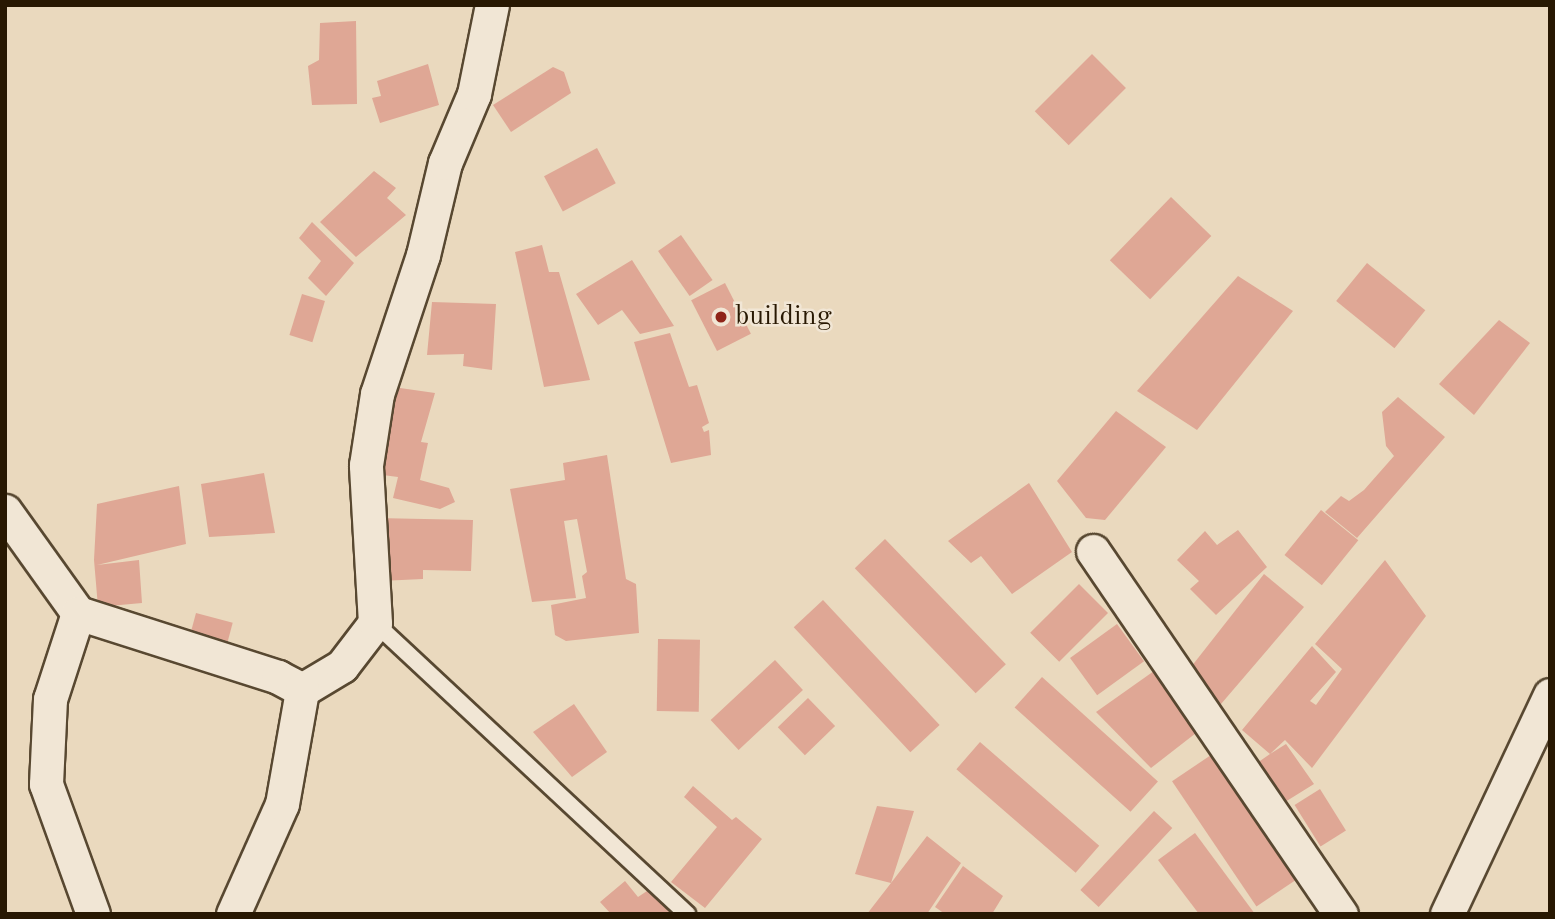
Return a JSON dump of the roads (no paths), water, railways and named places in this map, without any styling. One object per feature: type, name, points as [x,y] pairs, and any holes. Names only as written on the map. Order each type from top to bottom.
[{"type":"street","points":[[302,690],[342,667],[375,623],[366,465],[377,394],[423,255],[445,163],[474,94],[492,5]]},
{"type":"street","points":[[5,511],[78,613],[278,677],[302,690]]},
{"type":"street","points":[[1093,551],[1341,914]]},
{"type":"street","points":[[78,613],[50,699],[46,784],[93,914]]},
{"type":"street","points":[[233,914],[282,804],[302,690]]},
{"type":"street","points":[[1447,914],[1550,695]]},
{"type":"lane","points":[[375,623],[687,914]]},
{"type":"place","name":"building","points":[[721,317]]}]
